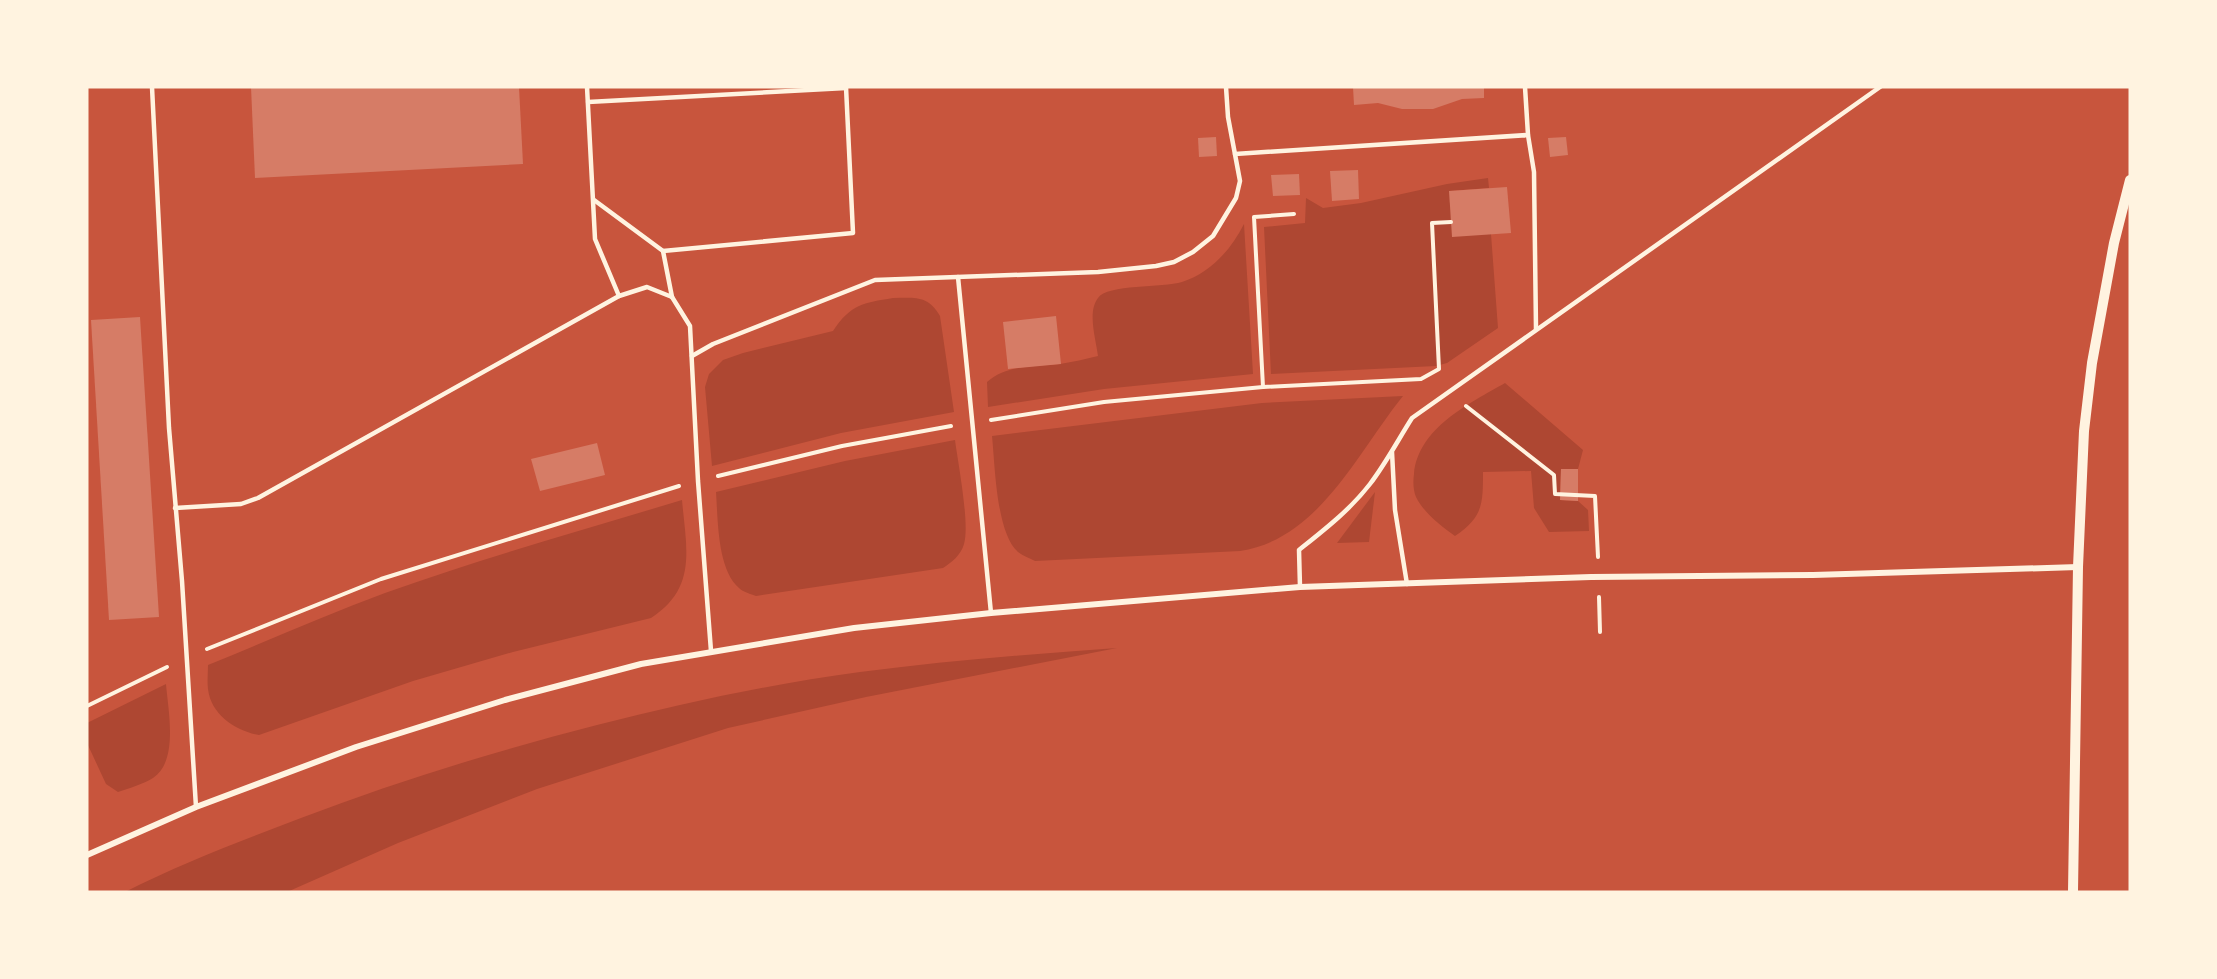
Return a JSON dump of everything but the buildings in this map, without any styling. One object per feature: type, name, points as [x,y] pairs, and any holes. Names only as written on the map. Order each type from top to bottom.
[{"type":"street","points":[[2073,892],[2078,567],[2084,431],[2092,363],[2114,243],[2130,180]]},
{"type":"street","points":[[87,855],[196,807],[356,747],[505,700],[641,664],[854,628],[991,613],[1300,587],[1591,577],[1813,575],[2078,567]]},
{"type":"lane","points":[[152,87],[169,429],[196,807]]},
{"type":"lane","points":[[587,87],[596,239],[618,296]]},
{"type":"lane","points":[[588,102],[846,87],[853,233],[663,251],[594,200]]},
{"type":"lane","points":[[692,356],[713,344],[875,280],[1098,272],[1156,267],[1193,252],[1213,236],[1236,198],[1240,181],[1228,117],[1226,87]]},
{"type":"lane","points":[[1525,87],[1528,135],[1534,172],[1536,329]]},
{"type":"lane","points":[[1300,587],[1299,550],[1339,518],[1370,485],[1412,417],[1880,87]]},
{"type":"lane","points":[[1236,154],[1528,135]]},
{"type":"lane","points":[[663,251],[672,297],[690,326],[698,481],[711,651]]},
{"type":"lane","points":[[958,277],[991,613]]},
{"type":"lane","points":[[175,508],[241,504],[258,498],[618,296],[647,287],[672,297]]},
{"type":"lane","points":[[1392,452],[1395,510],[1407,584]]},
{"type":"path","points":[[1263,387],[1254,217],[1294,214]]},
{"type":"path","points":[[87,706],[187,658],[381,579],[698,481],[842,446],[1104,402],[1263,387],[1421,379],[1439,369],[1432,224],[1451,222]]},
{"type":"path","points":[[1465,406],[1554,475],[1555,494],[1578,495]]},
{"type":"shaded area","points":[[1488,178],[1489,188],[1449,191],[1491,234],[1498,328],[1447,363],[1436,366],[1271,374],[1264,227],[1305,223],[1306,198],[1323,208],[1361,203],[1447,184]]},
{"type":"shaded area","points":[[1244,224],[1253,374],[1104,389],[988,407],[987,382],[1003,372],[1098,356],[1093,311],[1098,298],[1103,294],[1124,288],[1173,284],[1192,278],[1219,259],[1233,243]]},
{"type":"shaded area","points":[[893,298],[914,298],[926,301],[940,316],[954,412],[841,433],[712,466],[705,387],[709,374],[723,360],[833,331],[846,315],[858,306]]},
{"type":"shaded area","points":[[1505,383],[1583,450],[1578,469],[1561,469],[1560,500],[1578,501],[1588,510],[1589,531],[1549,532],[1534,508],[1531,471],[1483,472],[1480,509],[1471,522],[1455,536],[1428,514],[1419,503],[1414,491],[1414,474],[1425,443],[1435,430],[1462,408]]},
{"type":"shaded area","points":[[1403,396],[1352,467],[1314,512],[1292,530],[1268,543],[1240,551],[1035,561],[1018,552],[1005,530],[998,497],[992,436],[1262,403]]},
{"type":"shaded area","points":[[955,440],[965,508],[965,535],[961,552],[943,568],[756,596],[745,592],[732,580],[726,569],[720,543],[716,492],[845,461]]},
{"type":"shaded area","points":[[1375,492],[1369,542],[1337,543]]},
{"type":"shaded area","points":[[682,500],[686,550],[683,580],[676,594],[666,606],[651,618],[513,652],[413,681],[259,735],[242,730],[226,720],[219,714],[210,698],[208,665],[422,580]]},
{"type":"shaded area","points":[[1117,648],[866,697],[728,728],[537,789],[398,843],[287,892],[125,892],[212,853],[411,779],[485,756],[629,717],[760,688],[860,672],[988,658]]},
{"type":"shaded area","points":[[166,684],[170,734],[166,760],[161,770],[153,778],[118,792],[106,784],[87,743],[87,723]]}]
